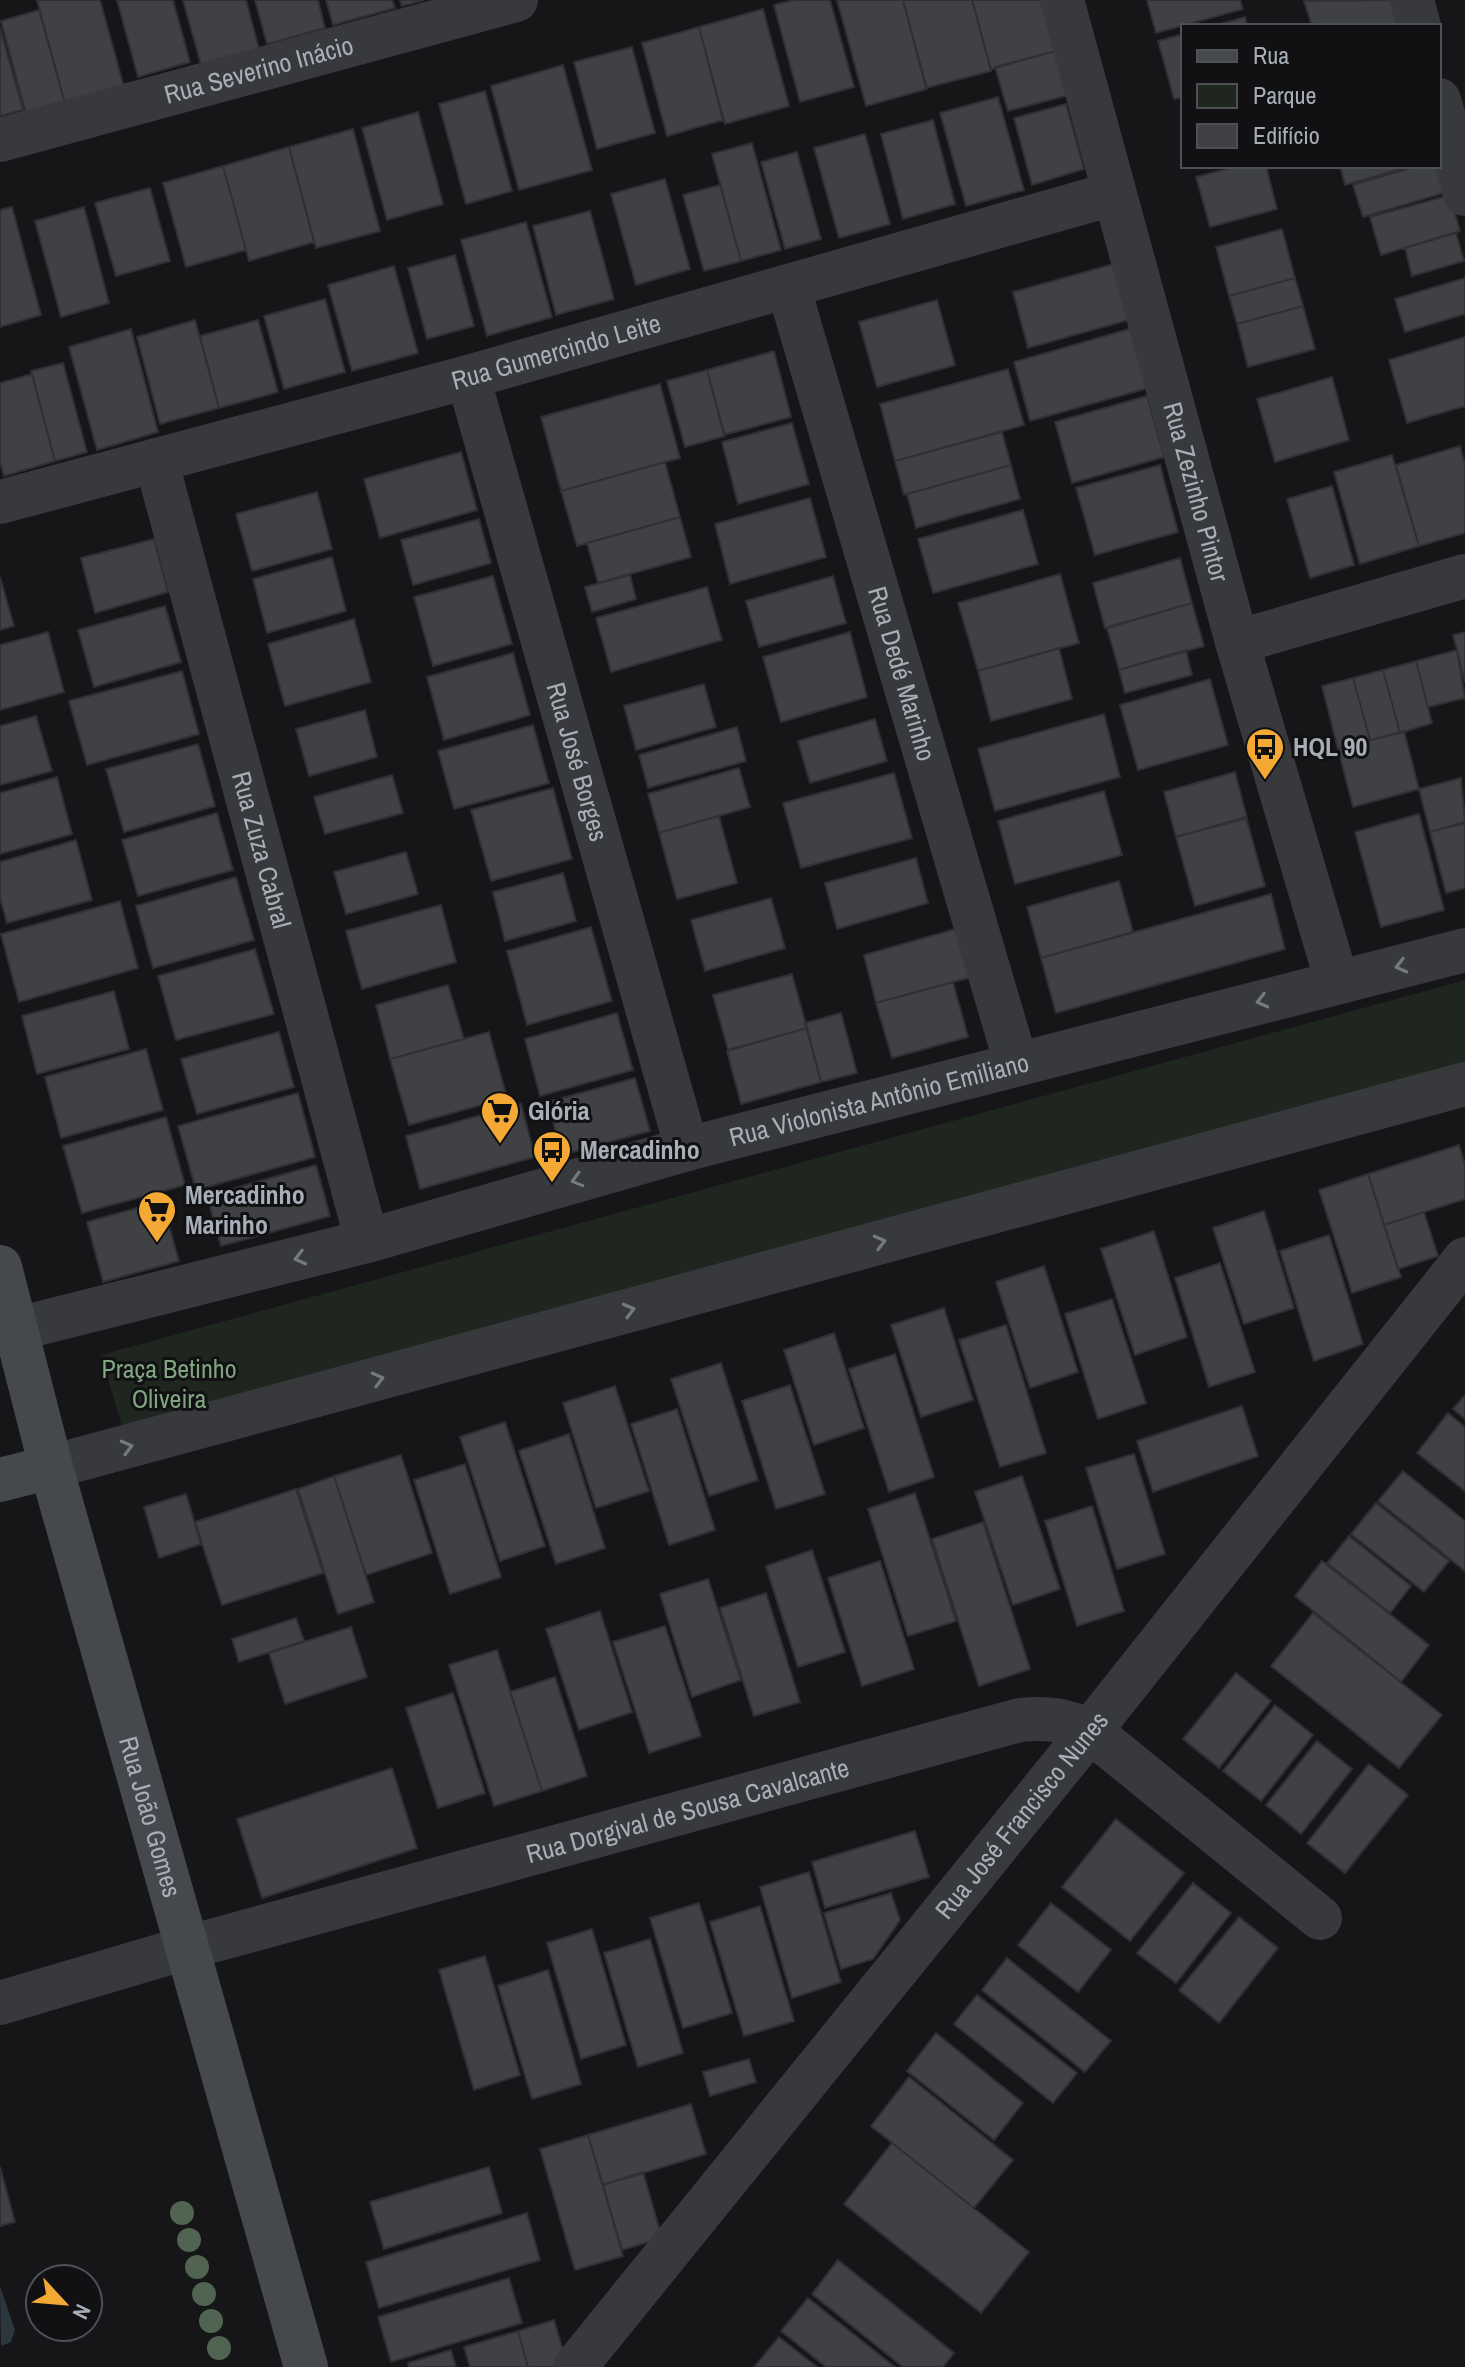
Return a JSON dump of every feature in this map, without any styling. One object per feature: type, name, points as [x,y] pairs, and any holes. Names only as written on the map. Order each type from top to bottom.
[{"type":"street","name":"Rua Severino Inácio","points":[[0,140],[516,0]]},
{"type":"street","name":"Rua Zezinho Pintor","points":[[1062,0],[1112,194],[1237,642],[1337,982]]},
{"type":"street","points":[[1412,0],[1418,24]]},
{"type":"street","points":[[1441,107],[1465,194]]},
{"type":"street","name":"Rua Gumercindo Leite","points":[[0,502],[468,377],[1112,194]]},
{"type":"street","name":"Rua Dedé Marinho","points":[[788,286],[1016,1063]]},
{"type":"street","name":"Rua José Borges","points":[[468,377],[687,1149]]},
{"type":"street","name":"Rua Zuza Cabral","points":[[156,460],[367,1241]]},
{"type":"street","points":[[1237,642],[1465,576]]},
{"type":"street","name":"Rua Violonista Antônio Emiliano","points":[[17,1329],[367,1241],[687,1149],[1465,950]]},
{"type":"street","points":[[0,1480],[1465,1084]]},
{"type":"street","name":"Rua José Francisco Nunes","points":[[575,2367],[1090,1731],[1465,1259]]},
{"type":"street","name":"Rua João Gomes","points":[[0,1267],[51,1467],[306,2367]]},
{"type":"street","name":"Rua Dorgival de Sousa Cavalcante","points":[[0,2003],[186,1948],[1020,1720],[1066,1721],[1090,1731],[1320,1918]]},
{"type":"green space","name":"Praça Betinho Oliveira","points":[[1465,980],[1465,1067],[127,1443],[101,1355]]},
{"type":"shaded area","points":[[0,2286],[15,2330],[11,2342],[1,2346]]},
{"type":"building","points":[[37,0],[100,0],[124,87],[65,103]]},
{"type":"building","points":[[117,0],[173,0],[190,62],[138,77]]},
{"type":"building","points":[[183,0],[246,0],[259,49],[201,65]]},
{"type":"building","points":[[255,0],[318,0],[325,28],[267,44]]},
{"type":"building","points":[[326,0],[392,0],[395,8],[333,25]]},
{"type":"building","points":[[400,0],[424,0],[402,6]]},
{"type":"building","points":[[794,0],[830,0],[854,87],[800,102],[774,5]]},
{"type":"building","points":[[837,0],[903,0],[927,89],[866,106]]},
{"type":"building","points":[[903,0],[972,0],[991,71],[926,88]]},
{"type":"building","points":[[972,0],[1043,0],[1056,51],[991,69]]},
{"type":"building","points":[[1147,0],[1240,0],[1243,9],[1181,24],[1156,33]]},
{"type":"building","points":[[1396,0],[1402,24],[1311,24],[1304,1]]},
{"type":"building","points":[[763,9],[789,106],[725,124],[699,27]]},
{"type":"building","points":[[39,10],[68,115],[29,125],[1,21]]},
{"type":"building","points":[[1245,17],[1247,24],[1220,24]]},
{"type":"building","points":[[699,27],[723,120],[667,136],[642,43]]},
{"type":"building","points":[[0,28],[23,110],[0,116]]},
{"type":"building","points":[[1181,35],[1181,97],[1174,99],[1158,41]]},
{"type":"building","points":[[632,47],[655,133],[597,149],[574,62]]},
{"type":"building","points":[[1056,51],[1069,95],[1008,111],[995,67]]},
{"type":"building","points":[[563,65],[592,170],[519,190],[491,86]]},
{"type":"building","points":[[485,91],[512,191],[466,204],[439,104]]},
{"type":"building","points":[[998,97],[1024,190],[966,206],[940,113]]},
{"type":"building","points":[[1066,104],[1084,169],[1032,185],[1014,118]]},
{"type":"building","points":[[418,112],[443,204],[387,220],[362,128]]},
{"type":"building","points":[[933,120],[955,204],[903,219],[881,134]]},
{"type":"building","points":[[353,129],[380,231],[316,248],[289,147]]},
{"type":"building","points":[[865,134],[890,224],[839,238],[814,148]]},
{"type":"building","points":[[752,143],[781,250],[741,261],[712,154]]},
{"type":"building","points":[[289,147],[314,242],[249,261],[223,166]]},
{"type":"building","points":[[797,152],[821,239],[785,249],[761,162]]},
{"type":"building","points":[[223,166],[246,250],[186,267],[163,183]]},
{"type":"building","points":[[1230,168],[1267,168],[1277,209],[1210,227],[1196,177]]},
{"type":"building","points":[[1341,168],[1405,168],[1345,185]]},
{"type":"building","points":[[1410,168],[1440,168],[1454,190],[1363,217],[1353,185]]},
{"type":"building","points":[[665,179],[690,269],[636,285],[611,194]]},
{"type":"building","points":[[720,185],[741,261],[704,271],[683,195]]},
{"type":"building","points":[[150,188],[170,261],[116,276],[95,203]]},
{"type":"building","points":[[1450,195],[1460,231],[1381,255],[1370,217]]},
{"type":"building","points":[[12,207],[41,315],[0,327],[0,210]]},
{"type":"building","points":[[84,207],[109,303],[61,317],[35,221]]},
{"type":"building","points":[[590,211],[614,299],[556,315],[533,226]]},
{"type":"building","points":[[526,222],[552,317],[487,336],[461,240]]},
{"type":"building","points":[[1282,229],[1295,278],[1229,296],[1216,247]]},
{"type":"building","points":[[1456,233],[1464,261],[1412,276],[1405,248]]},
{"type":"building","points":[[455,255],[474,326],[427,339],[408,268]]},
{"type":"building","points":[[1117,263],[1132,319],[1028,348],[1013,292]]},
{"type":"building","points":[[394,266],[418,353],[352,371],[328,285]]},
{"type":"building","points":[[1295,278],[1303,306],[1237,324],[1229,296]]},
{"type":"building","points":[[1465,278],[1465,314],[1405,332],[1395,299]]},
{"type":"building","points":[[325,299],[345,372],[284,389],[264,316]]},
{"type":"building","points":[[937,300],[955,365],[877,387],[859,322]]},
{"type":"building","points":[[1303,306],[1315,349],[1248,367],[1237,324]]},
{"type":"building","points":[[195,320],[219,408],[160,424],[137,337]]},
{"type":"building","points":[[258,320],[278,392],[219,408],[200,336]]},
{"type":"building","points":[[1136,327],[1152,387],[1030,421],[1014,362]]},
{"type":"building","points":[[131,329],[158,432],[97,450],[69,347]]},
{"type":"building","points":[[1465,337],[1465,406],[1407,423],[1389,360]]},
{"type":"building","points":[[774,351],[791,417],[724,435],[707,370]]},
{"type":"building","points":[[63,363],[87,452],[55,461],[31,371]]},
{"type":"building","points":[[1008,369],[1024,425],[895,461],[880,404]]},
{"type":"building","points":[[707,370],[725,436],[685,447],[667,381]]},
{"type":"building","points":[[32,374],[55,461],[4,476],[0,462],[0,383]]},
{"type":"building","points":[[1332,377],[1349,440],[1275,462],[1257,399]]},
{"type":"building","points":[[660,384],[680,458],[561,491],[541,417]]},
{"type":"building","points":[[1147,396],[1164,457],[1072,483],[1055,422]]},
{"type":"building","points":[[792,423],[809,484],[738,504],[722,442]]},
{"type":"building","points":[[1002,432],[1011,465],[904,495],[895,461]]},
{"type":"building","points":[[1460,446],[1465,465],[1465,533],[1419,546],[1396,465]]},
{"type":"building","points":[[461,452],[477,510],[380,538],[364,479]]},
{"type":"building","points":[[1392,455],[1419,546],[1360,564],[1334,472]]},
{"type":"building","points":[[665,462],[680,517],[577,546],[561,491]]},
{"type":"building","points":[[1011,465],[1020,499],[916,528],[907,494]]},
{"type":"building","points":[[1160,465],[1178,532],[1095,555],[1076,488]]},
{"type":"building","points":[[1332,486],[1354,565],[1310,578],[1287,499]]},
{"type":"building","points":[[317,492],[332,549],[252,571],[236,514]]},
{"type":"building","points":[[810,498],[826,557],[730,584],[715,524]]},
{"type":"building","points":[[1023,510],[1038,564],[933,593],[918,539]]},
{"type":"building","points":[[680,517],[691,557],[598,583],[587,543]]},
{"type":"building","points":[[479,519],[491,563],[413,585],[401,540]]},
{"type":"building","points":[[154,539],[168,592],[95,613],[81,558]]},
{"type":"building","points":[[332,557],[346,611],[267,633],[253,579]]},
{"type":"building","points":[[1180,558],[1192,603],[1105,628],[1093,583]]},
{"type":"building","points":[[1060,574],[1079,643],[978,671],[958,603]]},
{"type":"building","points":[[630,575],[636,599],[592,612],[585,587]]},
{"type":"building","points":[[493,576],[512,644],[433,666],[414,597]]},
{"type":"building","points":[[833,576],[846,623],[759,647],[746,601]]},
{"type":"building","points":[[0,577],[14,626],[0,630]]},
{"type":"building","points":[[707,587],[722,640],[611,672],[596,618]]},
{"type":"building","points":[[1192,603],[1204,646],[1119,670],[1107,628]]},
{"type":"building","points":[[165,606],[181,662],[94,687],[78,630]]},
{"type":"building","points":[[354,619],[371,682],[285,706],[268,644]]},
{"type":"building","points":[[48,632],[64,692],[0,710],[0,645]]},
{"type":"building","points":[[850,632],[867,697],[781,722],[763,657]]},
{"type":"building","points":[[1465,632],[1465,682],[1453,635]]},
{"type":"building","points":[[1059,648],[1072,699],[991,721],[978,671]]},
{"type":"building","points":[[1186,650],[1192,675],[1125,693],[1119,670]]},
{"type":"building","points":[[1457,650],[1465,698],[1428,707],[1416,661]]},
{"type":"building","points":[[513,653],[530,715],[444,740],[427,677]]},
{"type":"building","points":[[1416,661],[1432,723],[1400,733],[1383,670]]},
{"type":"building","points":[[1383,670],[1400,733],[1370,740],[1353,678]]},
{"type":"building","points":[[182,671],[199,734],[87,765],[69,701]]},
{"type":"building","points":[[1353,678],[1370,740],[1338,749],[1322,686]]},
{"type":"building","points":[[1210,679],[1228,745],[1138,770],[1120,705]]},
{"type":"building","points":[[704,684],[716,727],[636,750],[624,706]]},
{"type":"building","points":[[365,710],[377,757],[309,776],[296,729]]},
{"type":"building","points":[[1104,714],[1120,777],[995,811],[978,749]]},
{"type":"building","points":[[36,716],[52,771],[0,785],[0,726]]},
{"type":"building","points":[[875,719],[887,761],[810,783],[798,741]]},
{"type":"building","points":[[533,725],[549,783],[454,809],[438,751]]},
{"type":"building","points":[[737,727],[746,761],[648,788],[639,755]]},
{"type":"building","points":[[1404,731],[1419,789],[1353,807],[1338,749]]},
{"type":"building","points":[[198,744],[215,806],[124,832],[106,769]]},
{"type":"building","points":[[739,768],[750,807],[659,833],[648,794]]},
{"type":"building","points":[[1235,772],[1247,818],[1176,837],[1164,792]]},
{"type":"building","points":[[894,773],[912,838],[801,868],[783,803]]},
{"type":"building","points":[[392,775],[403,813],[325,834],[314,797]]},
{"type":"building","points":[[57,777],[72,834],[0,854],[0,793]]},
{"type":"building","points":[[1461,778],[1465,822],[1430,832],[1419,789]]},
{"type":"building","points":[[553,788],[572,859],[491,881],[471,810]]},
{"type":"building","points":[[1104,791],[1122,855],[1015,884],[998,821]]},
{"type":"building","points":[[217,813],[233,870],[138,896],[122,840]]},
{"type":"building","points":[[1419,814],[1444,910],[1381,927],[1355,832]]},
{"type":"building","points":[[719,816],[737,883],[677,899],[659,833]]},
{"type":"building","points":[[1246,817],[1265,886],[1195,906],[1176,837]]},
{"type":"building","points":[[1465,823],[1465,888],[1446,893],[1430,832]]},
{"type":"building","points":[[76,840],[92,900],[7,923],[0,898],[0,862]]},
{"type":"building","points":[[406,852],[418,894],[346,914],[334,872]]},
{"type":"building","points":[[916,858],[928,903],[837,929],[825,883]]},
{"type":"building","points":[[563,873],[576,921],[505,941],[493,892]]},
{"type":"building","points":[[236,877],[254,940],[153,968],[136,906]]},
{"type":"building","points":[[1119,881],[1133,932],[1041,958],[1027,907]]},
{"type":"building","points":[[1271,894],[1285,949],[1056,1013],[1041,958]]},
{"type":"building","points":[[771,898],[785,948],[705,971],[691,920]]},
{"type":"building","points":[[120,901],[138,968],[19,1002],[1,934]]},
{"type":"building","points":[[441,905],[456,962],[362,989],[346,931]]},
{"type":"building","points":[[591,927],[612,1001],[527,1025],[507,951]]},
{"type":"building","points":[[959,928],[972,977],[876,1003],[864,955]]},
{"type":"building","points":[[255,949],[274,1014],[176,1040],[158,976]]},
{"type":"building","points":[[792,974],[807,1028],[728,1050],[713,995]]},
{"type":"building","points":[[953,982],[968,1037],[892,1058],[876,1003]]},
{"type":"building","points":[[448,985],[464,1039],[390,1059],[376,1005]]},
{"type":"building","points":[[114,991],[129,1049],[37,1074],[22,1016]]},
{"type":"building","points":[[617,1013],[633,1070],[540,1096],[525,1039]]},
{"type":"building","points":[[841,1013],[857,1073],[821,1082],[805,1023]]},
{"type":"building","points":[[807,1028],[821,1082],[741,1104],[727,1051]]},
{"type":"building","points":[[279,1032],[294,1087],[197,1114],[181,1059]]},
{"type":"building","points":[[489,1032],[507,1098],[409,1125],[390,1059]]},
{"type":"building","points":[[146,1049],[163,1110],[61,1138],[45,1077]]},
{"type":"building","points":[[635,1078],[650,1131],[562,1155],[548,1102]]},
{"type":"building","points":[[298,1093],[315,1157],[196,1190],[178,1126]]},
{"type":"building","points":[[521,1104],[535,1157],[420,1189],[406,1136]]},
{"type":"building","points":[[166,1117],[185,1185],[82,1213],[63,1146]]},
{"type":"building","points":[[1459,1145],[1465,1165],[1465,1199],[1384,1225],[1368,1174]]},
{"type":"building","points":[[316,1165],[330,1216],[221,1246],[207,1196]]},
{"type":"building","points":[[1368,1174],[1401,1277],[1352,1293],[1319,1190]]},
{"type":"building","points":[[162,1201],[179,1261],[103,1282],[87,1222]]},
{"type":"building","points":[[1264,1211],[1294,1308],[1244,1324],[1213,1228]]},
{"type":"building","points":[[1424,1212],[1438,1256],[1398,1269],[1384,1225]]},
{"type":"building","points":[[1154,1231],[1187,1337],[1135,1355],[1101,1249]]},
{"type":"building","points":[[1329,1235],[1363,1344],[1314,1361],[1280,1251]]},
{"type":"building","points":[[1220,1263],[1255,1372],[1209,1387],[1175,1278]]},
{"type":"building","points":[[1044,1266],[1078,1372],[1030,1388],[996,1282]]},
{"type":"building","points":[[1112,1299],[1146,1403],[1098,1419],[1065,1314]]},
{"type":"building","points":[[944,1308],[973,1400],[921,1417],[891,1325]]},
{"type":"building","points":[[1006,1325],[1046,1453],[1000,1467],[959,1340]]},
{"type":"building","points":[[834,1333],[864,1428],[814,1445],[784,1350]]},
{"type":"building","points":[[895,1354],[934,1477],[889,1492],[849,1369]]},
{"type":"building","points":[[721,1363],[758,1480],[709,1496],[671,1379]]},
{"type":"building","points":[[790,1385],[825,1494],[776,1509],[742,1401]]},
{"type":"building","points":[[615,1386],[649,1491],[596,1508],[563,1403]]},
{"type":"building","points":[[1465,1395],[1465,1419],[1453,1409]]},
{"type":"building","points":[[1242,1406],[1258,1456],[1153,1492],[1137,1441]]},
{"type":"building","points":[[677,1409],[715,1530],[669,1545],[631,1424]]},
{"type":"building","points":[[1448,1413],[1465,1427],[1465,1491],[1417,1453]]},
{"type":"building","points":[[505,1422],[545,1546],[500,1561],[460,1437]]},
{"type":"building","points":[[569,1434],[605,1548],[556,1564],[519,1451]]},
{"type":"building","points":[[1134,1454],[1165,1554],[1117,1569],[1086,1468]]},
{"type":"building","points":[[401,1455],[432,1553],[366,1575],[334,1476]]},
{"type":"building","points":[[465,1464],[501,1577],[450,1594],[414,1480]]},
{"type":"building","points":[[1403,1471],[1465,1521],[1465,1571],[1378,1501]]},
{"type":"building","points":[[334,1476],[374,1602],[338,1614],[298,1489]]},
{"type":"building","points":[[1022,1476],[1060,1589],[1013,1605],[975,1492]]},
{"type":"building","points":[[296,1489],[323,1573],[222,1605],[195,1522]]},
{"type":"building","points":[[915,1493],[956,1621],[908,1636],[868,1509]]},
{"type":"building","points":[[186,1494],[201,1544],[159,1558],[144,1507]]},
{"type":"building","points":[[1376,1503],[1449,1561],[1424,1592],[1351,1534]]},
{"type":"building","points":[[1092,1506],[1124,1611],[1077,1626],[1045,1521]]},
{"type":"building","points":[[983,1522],[1030,1669],[979,1686],[932,1539]]},
{"type":"building","points":[[1349,1536],[1411,1586],[1390,1613],[1327,1563]]},
{"type":"building","points":[[812,1550],[845,1652],[798,1667],[766,1566]]},
{"type":"building","points":[[880,1561],[914,1669],[862,1686],[828,1578]]},
{"type":"building","points":[[1322,1561],[1429,1645],[1401,1682],[1295,1596]]},
{"type":"building","points":[[708,1579],[741,1680],[692,1697],[660,1594]]},
{"type":"building","points":[[766,1593],[800,1702],[754,1716],[720,1608]]},
{"type":"building","points":[[600,1611],[632,1712],[579,1730],[546,1629]]},
{"type":"building","points":[[1313,1613],[1442,1715],[1399,1768],[1271,1666]]},
{"type":"building","points":[[296,1618],[304,1641],[239,1662],[232,1639]]},
{"type":"building","points":[[665,1626],[701,1736],[649,1753],[613,1642]]},
{"type":"building","points":[[351,1627],[367,1677],[285,1704],[269,1653]]},
{"type":"building","points":[[497,1650],[542,1791],[494,1806],[449,1665]]},
{"type":"building","points":[[1236,1673],[1271,1701],[1219,1768],[1183,1739]]},
{"type":"building","points":[[555,1677],[587,1776],[542,1791],[510,1692]]},
{"type":"building","points":[[453,1693],[485,1793],[438,1808],[406,1708]]},
{"type":"building","points":[[1275,1705],[1313,1735],[1261,1801],[1223,1771]]},
{"type":"building","points":[[1317,1741],[1352,1769],[1301,1834],[1266,1805]]},
{"type":"building","points":[[1369,1764],[1408,1795],[1345,1873],[1307,1843]]},
{"type":"building","points":[[392,1768],[417,1848],[262,1898],[237,1819]]},
{"type":"building","points":[[1116,1819],[1184,1873],[1130,1941],[1062,1887]]},
{"type":"building","points":[[915,1831],[929,1877],[825,1908],[812,1862]]},
{"type":"building","points":[[809,1872],[841,1982],[792,1998],[760,1887]]},
{"type":"building","points":[[1193,1883],[1231,1913],[1176,1983],[1137,1953]]},
{"type":"building","points":[[891,1893],[900,1920],[873,1959],[841,1969],[824,1913]]},
{"type":"building","points":[[699,1903],[732,2013],[683,2028],[650,1918]]},
{"type":"building","points":[[1051,1903],[1111,1950],[1078,1992],[1018,1945]]},
{"type":"building","points":[[760,1906],[794,2021],[744,2036],[710,1922]]},
{"type":"building","points":[[1239,1917],[1278,1948],[1219,2023],[1179,1990]]},
{"type":"building","points":[[592,1929],[626,2045],[581,2059],[547,1943]]},
{"type":"building","points":[[650,1939],[683,2053],[638,2067],[604,1953]]},
{"type":"building","points":[[485,1956],[520,2075],[474,2090],[439,1970]]},
{"type":"building","points":[[1007,1958],[1111,2041],[1085,2072],[982,1990]]},
{"type":"building","points":[[548,1970],[581,2084],[532,2099],[498,1986]]},
{"type":"building","points":[[977,1995],[1077,2073],[1053,2103],[954,2024]]},
{"type":"building","points":[[936,2033],[1023,2103],[994,2140],[907,2071]]},
{"type":"building","points":[[749,2059],[756,2082],[710,2096],[703,2072]]},
{"type":"building","points":[[909,2077],[1013,2160],[974,2208],[871,2126]]},
{"type":"building","points":[[691,2104],[706,2154],[603,2185],[588,2135]]},
{"type":"building","points":[[588,2135],[623,2256],[575,2270],[540,2149]]},
{"type":"building","points":[[892,2143],[1029,2252],[981,2313],[844,2204]]},
{"type":"building","points":[[0,2167],[15,2222],[0,2226]]},
{"type":"building","points":[[489,2167],[502,2213],[384,2249],[370,2202]]},
{"type":"building","points":[[643,2172],[662,2238],[622,2250],[603,2185]]},
{"type":"building","points":[[527,2213],[540,2260],[379,2308],[366,2262]]},
{"type":"building","points":[[838,2260],[954,2353],[943,2367],[903,2367],[812,2294]]},
{"type":"building","points":[[509,2278],[522,2323],[391,2362],[378,2317]]},
{"type":"building","points":[[808,2298],[895,2367],[826,2367],[781,2331]]},
{"type":"building","points":[[554,2320],[568,2367],[528,2367],[518,2331]]},
{"type":"building","points":[[518,2331],[528,2367],[470,2367],[464,2347]]},
{"type":"building","points":[[779,2337],[817,2367],[754,2367]]},
{"type":"building","points":[[451,2350],[456,2367],[409,2367],[408,2363]]},
{"type":"place","name":"HQL 90","points":[[1265,781]]},
{"type":"place","name":"Glória","points":[[500,1145]]},
{"type":"place","name":"Mercadinho","points":[[552,1184]]},
{"type":"place","name":"Mercadinho Marinho","points":[[157,1244]]}]
